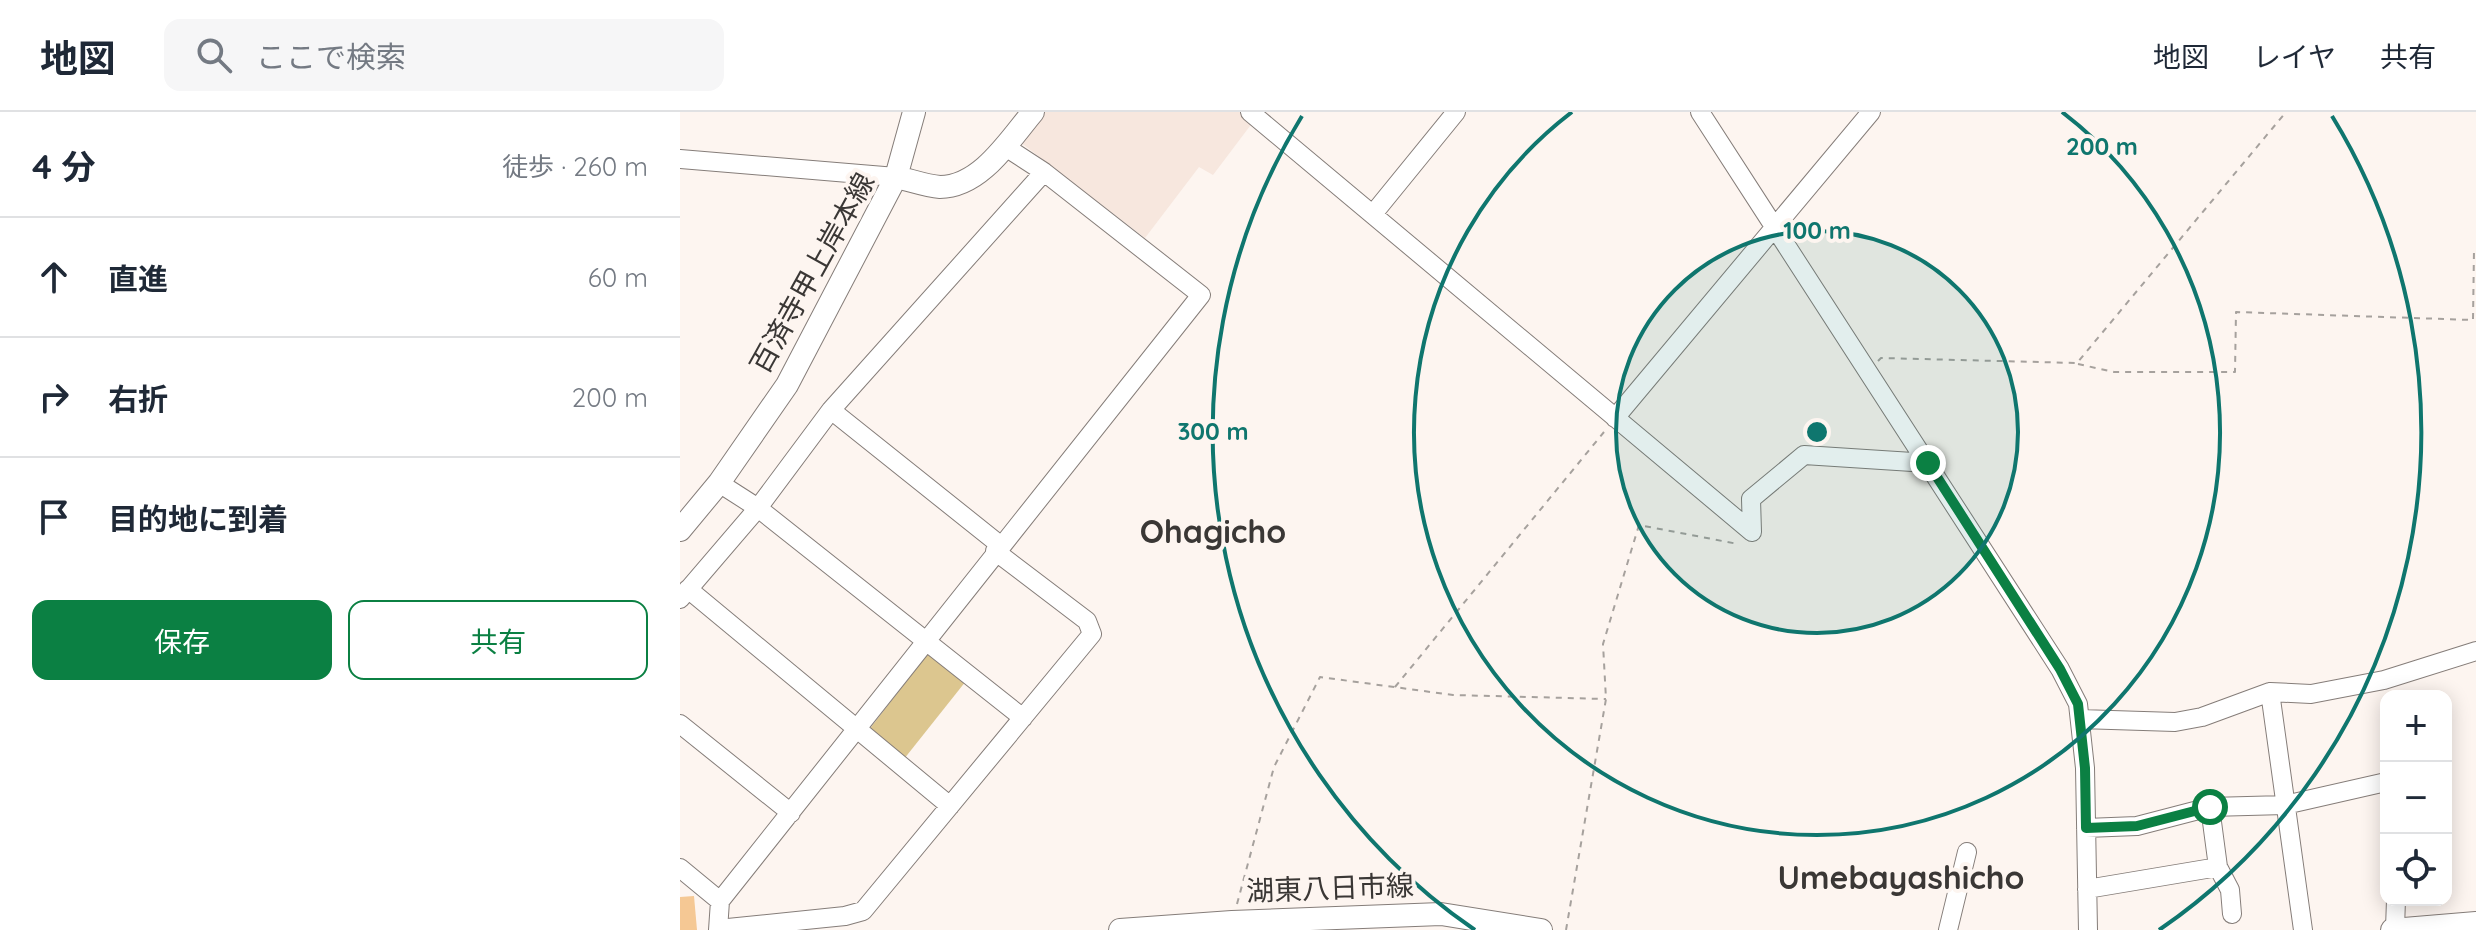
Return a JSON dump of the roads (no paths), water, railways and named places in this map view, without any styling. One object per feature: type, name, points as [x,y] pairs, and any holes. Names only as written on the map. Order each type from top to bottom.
[{"type":"main road","points":[[896,177],[914,112]]},
{"type":"main road","name":"百済寺甲上岸本線","points":[[680,530],[719,483],[787,385],[896,177],[941,187],[962,182],[979,172],[1033,112]]},
{"type":"main road","name":"湖東八日市線","points":[[1120,930],[1232,922],[1441,914],[1541,930]]},
{"type":"main road","points":[[2395,929],[2476,923]]},
{"type":"street","points":[[1250,112],[1752,532],[1751,499],[1804,455],[1928,463]]},
{"type":"street","points":[[1373,214],[1456,112]]},
{"type":"street","points":[[1700,112],[2060,669],[2078,704],[2086,828],[2088,930]]},
{"type":"street","points":[[1615,418],[1871,112]]},
{"type":"street","points":[[831,410],[998,548],[1087,621],[1092,634],[863,911],[845,916],[718,929],[720,901],[858,730],[998,548],[1201,295],[1044,172],[1004,146]]},
{"type":"street","points":[[680,159],[896,177]]},
{"type":"street","points":[[950,806],[684,594],[758,508],[831,410],[1044,172]]},
{"type":"street","points":[[719,483],[758,508],[1023,718]]},
{"type":"street","points":[[2080,719],[2175,722],[2202,717],[2270,692],[2311,694],[2397,676],[2476,651]]},
{"type":"street","points":[[2397,676],[2397,690]]},
{"type":"street","points":[[2270,692],[2303,930]]},
{"type":"street","points":[[680,724],[791,813]]},
{"type":"street","points":[[2086,828],[2137,826],[2210,807],[2285,805],[2380,783]]},
{"type":"street","points":[[2210,807],[2218,867],[2230,890],[2232,914]]},
{"type":"street","points":[[1948,930],[1967,852]]},
{"type":"street","points":[[2087,889],[2218,867]]},
{"type":"street","points":[[680,868],[720,901]]},
{"type":"street","points":[[2395,929],[2396,906]]},
{"type":"district","name":"Ohagicho","points":[[1213,532]]},
{"type":"district","name":"Umebayashicho","points":[[1901,878]]}]
